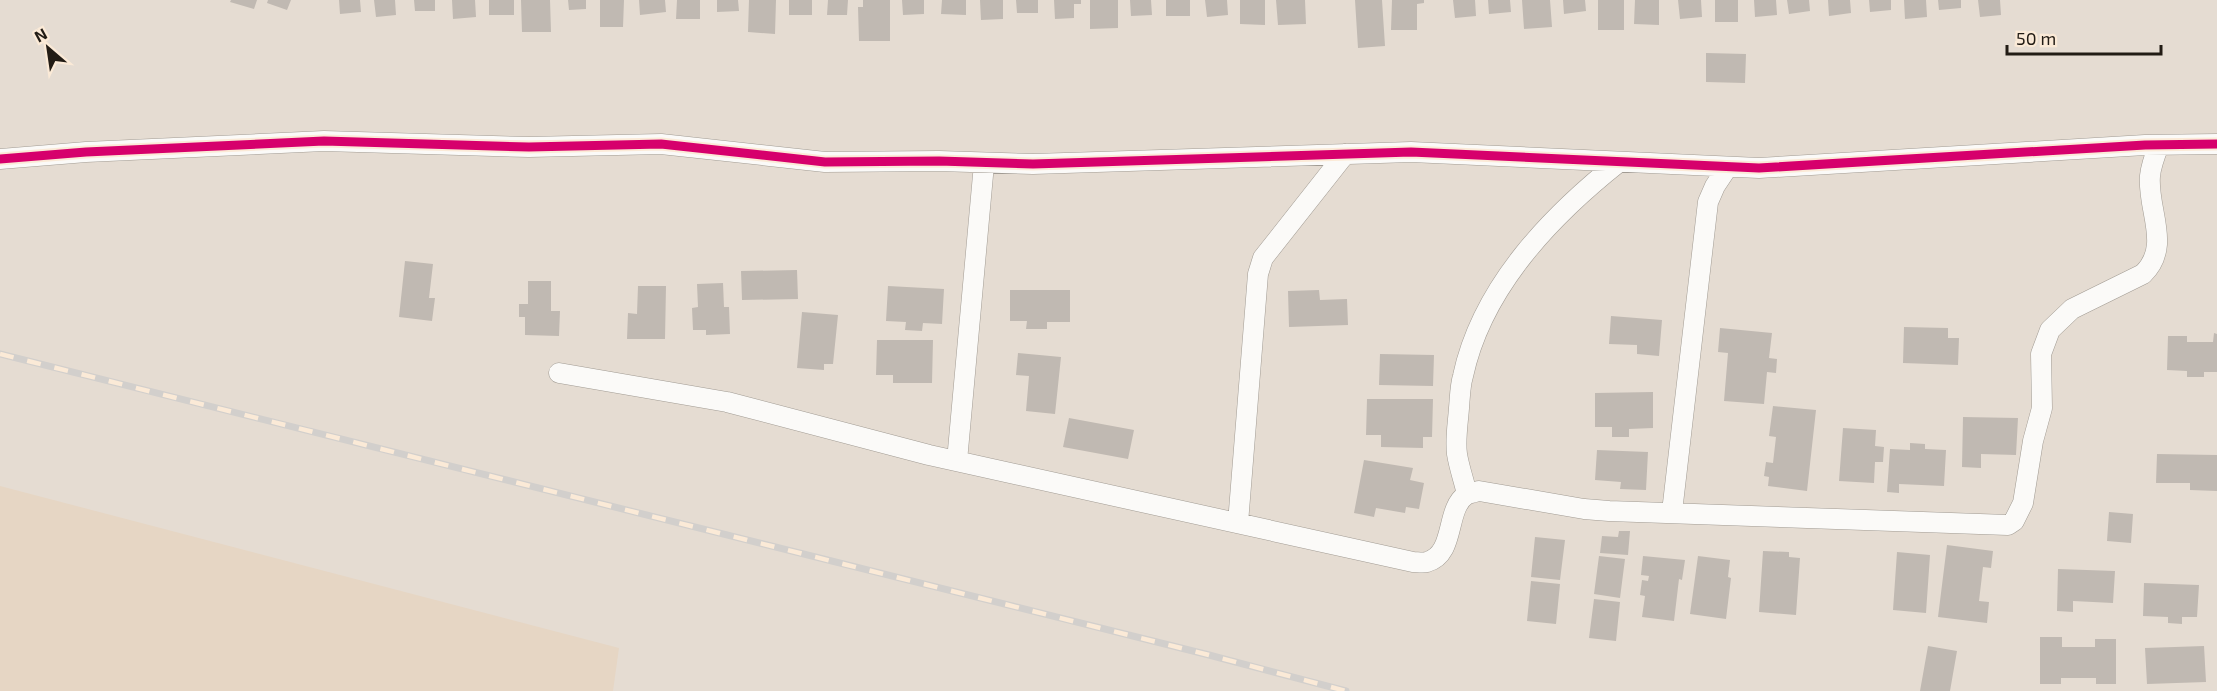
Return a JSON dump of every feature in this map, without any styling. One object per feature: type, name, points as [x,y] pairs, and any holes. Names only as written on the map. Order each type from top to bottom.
[{"type":"street","points":[[0,159],[86,152],[324,141],[529,147],[660,144],[825,162],[939,161],[1044,164],[1410,152],[1760,168],[2159,145],[2217,144]]},
{"type":"street","points":[[559,373],[727,402],[957,461],[1413,562],[1428,562],[1439,553],[1446,543],[1459,501],[1467,494],[1479,491],[1584,509],[2008,525],[2014,521],[2023,503],[2033,441],[2042,408],[2041,354],[2050,330],[2072,309],[2143,274],[2156,257],[2158,235],[2150,177],[2159,145]]},
{"type":"street","points":[[1238,523],[1258,274],[1263,258],[1345,154]]},
{"type":"street","points":[[1467,494],[1457,454],[1462,378],[1483,319],[1495,295],[1544,231],[1594,182],[1620,162]]},
{"type":"street","points":[[957,461],[984,164]]},
{"type":"street","points":[[1672,512],[1708,202],[1727,168]]},
{"type":"shaded area","points":[[0,486],[619,648],[613,691],[0,691]]},
{"type":"building","points":[[231,0],[257,0],[254,9],[230,2]]},
{"type":"building","points":[[268,0],[291,0],[287,10],[267,3]]},
{"type":"building","points":[[339,0],[360,0],[361,12],[340,14]]},
{"type":"building","points":[[374,0],[395,0],[396,15],[376,17]]},
{"type":"building","points":[[414,0],[435,0],[435,11],[415,11]]},
{"type":"building","points":[[452,0],[475,0],[476,17],[453,19]]},
{"type":"building","points":[[489,0],[514,0],[514,15],[489,15]]},
{"type":"building","points":[[521,0],[550,0],[551,32],[522,32]]},
{"type":"building","points":[[568,0],[586,0],[586,9],[569,10]]},
{"type":"building","points":[[600,0],[624,0],[623,27],[600,27]]},
{"type":"building","points":[[639,0],[665,0],[666,12],[640,15]]},
{"type":"building","points":[[677,0],[700,0],[700,19],[676,19]]},
{"type":"building","points":[[717,0],[738,0],[739,11],[717,12]]},
{"type":"building","points":[[749,0],[776,0],[775,34],[748,32]]},
{"type":"building","points":[[789,0],[812,0],[812,15],[789,15]]},
{"type":"building","points":[[828,0],[848,0],[847,15],[827,15]]},
{"type":"building","points":[[863,0],[890,0],[890,41],[859,41],[858,7],[863,7]]},
{"type":"building","points":[[902,0],[924,0],[924,14],[903,15]]},
{"type":"building","points":[[942,0],[966,0],[966,15],[941,14]]},
{"type":"building","points":[[980,0],[1003,0],[1003,19],[981,20]]},
{"type":"building","points":[[1016,0],[1038,0],[1038,13],[1017,13]]},
{"type":"building","points":[[1054,0],[1081,0],[1081,4],[1074,4],[1074,18],[1055,19]]},
{"type":"building","points":[[1090,0],[1118,0],[1118,28],[1090,29]]},
{"type":"building","points":[[1130,0],[1151,0],[1152,15],[1131,16]]},
{"type":"building","points":[[1166,0],[1190,0],[1190,16],[1166,16]]},
{"type":"building","points":[[1205,0],[1227,0],[1228,15],[1207,17]]},
{"type":"building","points":[[1240,0],[1265,0],[1265,25],[1240,24]]},
{"type":"building","points":[[1276,0],[1305,0],[1306,24],[1278,25]]},
{"type":"building","points":[[1355,0],[1382,0],[1385,46],[1358,48]]},
{"type":"building","points":[[1392,0],[1424,0],[1424,3],[1417,4],[1417,30],[1391,30]]},
{"type":"building","points":[[1453,0],[1475,0],[1476,16],[1455,18]]},
{"type":"building","points":[[1488,0],[1510,0],[1511,12],[1489,14]]},
{"type":"building","points":[[1522,0],[1550,0],[1552,27],[1524,29]]},
{"type":"building","points":[[1563,0],[1585,0],[1586,11],[1564,14]]},
{"type":"building","points":[[1598,0],[1624,0],[1624,30],[1598,30]]},
{"type":"building","points":[[1635,0],[1659,0],[1659,25],[1634,24]]},
{"type":"building","points":[[1678,0],[1701,0],[1702,17],[1680,19]]},
{"type":"building","points":[[1715,0],[1738,0],[1738,22],[1715,22]]},
{"type":"building","points":[[1754,0],[1776,0],[1777,15],[1755,17]]},
{"type":"building","points":[[1787,0],[1809,0],[1810,11],[1789,14]]},
{"type":"building","points":[[1828,0],[1850,0],[1851,13],[1829,16]]},
{"type":"building","points":[[1869,0],[1891,0],[1891,10],[1870,12]]},
{"type":"building","points":[[1904,0],[1926,0],[1927,17],[1905,19]]},
{"type":"building","points":[[1938,0],[1961,0],[1961,8],[1939,10]]},
{"type":"building","points":[[1978,0],[2000,0],[2001,15],[1980,17]]},
{"type":"building","points":[[1706,53],[1746,54],[1745,83],[1706,82]]},
{"type":"building","points":[[405,261],[433,264],[429,298],[435,298],[432,321],[399,317]]},
{"type":"building","points":[[797,270],[798,299],[742,300],[741,271]]},
{"type":"building","points":[[528,281],[551,281],[551,311],[560,311],[559,336],[525,335],[525,317],[519,317],[519,304],[528,304]]},
{"type":"building","points":[[723,283],[724,307],[729,307],[730,334],[706,335],[706,330],[693,330],[692,308],[698,307],[697,284]]},
{"type":"building","points":[[638,286],[666,286],[665,339],[627,339],[628,313],[637,314]]},
{"type":"building","points":[[888,286],[944,289],[942,324],[923,323],[922,331],[905,330],[906,322],[886,321]]},
{"type":"building","points":[[1010,290],[1070,290],[1070,322],[1047,322],[1047,329],[1026,329],[1027,321],[1010,321]]},
{"type":"building","points":[[1319,290],[1320,300],[1347,299],[1348,325],[1289,327],[1288,291]]},
{"type":"building","points":[[802,312],[838,315],[833,364],[824,364],[824,370],[797,368]]},
{"type":"building","points":[[1611,316],[1662,320],[1659,356],[1637,354],[1637,345],[1609,344]]},
{"type":"building","points":[[1904,327],[1948,328],[1948,338],[1959,338],[1958,365],[1903,363]]},
{"type":"building","points":[[1720,328],[1772,333],[1769,358],[1777,359],[1776,373],[1767,372],[1764,404],[1724,401],[1728,353],[1718,352]]},
{"type":"building","points":[[2214,333],[2217,334],[2217,372],[2204,372],[2204,377],[2187,377],[2187,371],[2167,370],[2168,336],[2187,336],[2187,342],[2213,342]]},
{"type":"building","points":[[877,340],[933,340],[932,383],[893,383],[893,375],[876,375]]},
{"type":"building","points":[[1018,353],[1061,357],[1055,414],[1026,411],[1029,376],[1016,375]]},
{"type":"building","points":[[1380,354],[1434,355],[1433,386],[1379,385]]},
{"type":"building","points":[[1653,392],[1653,428],[1629,429],[1629,437],[1612,437],[1612,427],[1595,427],[1595,393]]},
{"type":"building","points":[[1367,399],[1433,399],[1432,437],[1423,437],[1423,448],[1381,447],[1381,435],[1366,435]]},
{"type":"building","points":[[1773,406],[1816,410],[1807,491],[1768,486],[1769,477],[1764,476],[1766,462],[1773,463],[1776,437],[1769,436]]},
{"type":"building","points":[[1963,417],[2018,418],[2016,455],[1981,454],[1981,468],[1962,467]]},
{"type":"building","points":[[1069,418],[1134,430],[1128,459],[1063,447]]},
{"type":"building","points":[[1843,428],[1876,430],[1875,446],[1884,447],[1883,462],[1875,462],[1874,483],[1839,481]]},
{"type":"building","points":[[1910,443],[1925,444],[1925,449],[1946,450],[1944,486],[1899,484],[1899,493],[1887,492],[1890,449],[1910,450]]},
{"type":"building","points":[[1597,450],[1648,452],[1646,490],[1620,489],[1621,482],[1595,480]]},
{"type":"building","points":[[2157,454],[2217,455],[2217,491],[2190,490],[2190,483],[2156,483]]},
{"type":"building","points":[[1364,460],[1413,468],[1410,480],[1424,483],[1419,509],[1406,507],[1405,513],[1376,508],[1374,517],[1354,513]]},
{"type":"building","points":[[2109,512],[2133,514],[2131,543],[2107,541]]},
{"type":"building","points":[[1619,531],[1630,531],[1628,555],[1600,553],[1602,536],[1618,537]]},
{"type":"building","points":[[1535,537],[1565,540],[1560,580],[1531,577]]},
{"type":"building","points":[[1947,545],[1993,551],[1991,568],[1983,567],[1979,601],[1989,602],[1987,623],[1938,617]]},
{"type":"building","points":[[1763,551],[1789,552],[1789,557],[1800,558],[1796,615],[1759,612]]},
{"type":"building","points":[[1897,552],[1930,555],[1926,613],[1893,610]]},
{"type":"building","points":[[1599,556],[1625,559],[1620,598],[1594,594]]},
{"type":"building","points":[[1643,556],[1685,560],[1682,580],[1679,579],[1674,621],[1642,617],[1645,596],[1640,595],[1642,580],[1648,581],[1649,576],[1641,575]]},
{"type":"building","points":[[1698,556],[1730,560],[1728,577],[1731,578],[1726,619],[1690,614]]},
{"type":"building","points":[[2058,569],[2115,571],[2113,603],[2073,601],[2073,612],[2057,611]]},
{"type":"building","points":[[1531,581],[1560,584],[1556,624],[1527,621]]},
{"type":"building","points":[[2144,583],[2199,585],[2197,617],[2182,617],[2182,624],[2168,623],[2168,617],[2143,616]]},
{"type":"building","points":[[1594,599],[1620,602],[1616,641],[1589,638]]},
{"type":"building","points":[[2040,637],[2062,637],[2062,647],[2095,647],[2095,639],[2116,639],[2116,684],[2096,684],[2096,678],[2061,678],[2061,684],[2040,684]]},
{"type":"building","points":[[1928,646],[1957,651],[1950,691],[1920,691]]},
{"type":"building","points":[[2204,646],[2206,682],[2147,684],[2145,648]]},
{"type":"railway","points":[[0,354],[1346,691]]},
{"type":"cycle path","points":[[0,159],[86,152],[324,141],[529,147],[661,144],[825,162],[939,161],[1033,164],[1411,152],[1759,168],[2145,145],[2217,144]]}]
